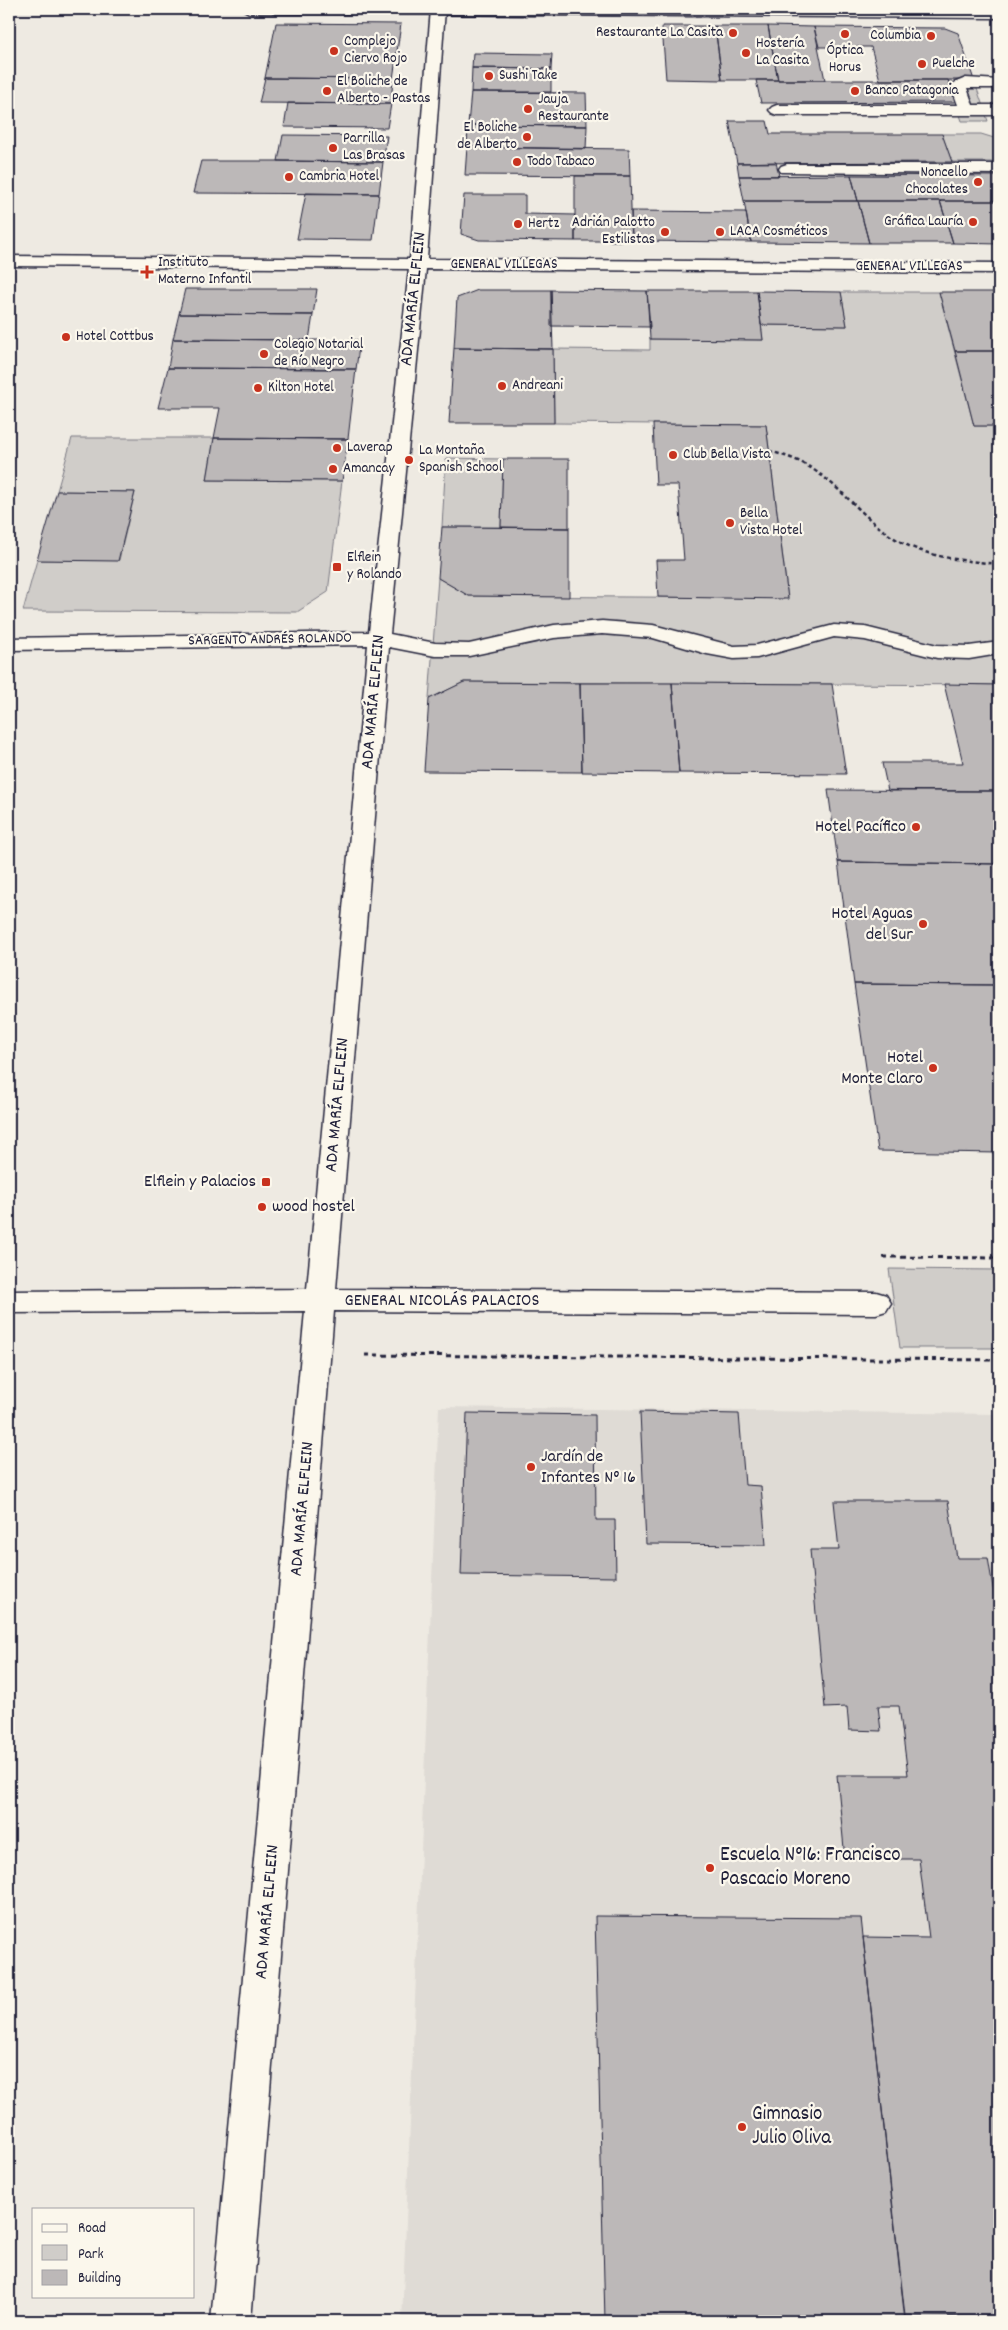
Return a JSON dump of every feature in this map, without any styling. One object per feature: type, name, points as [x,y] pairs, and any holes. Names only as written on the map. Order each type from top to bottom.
[{"type":"street","points":[[249,9],[999,14]]},
{"type":"street","name":"ADA MARÍA ELFLEIN","points":[[232,2321],[379,638],[418,264],[438,9]]},
{"type":"street","points":[[967,110],[959,86],[966,84],[999,84]]},
{"type":"street","points":[[778,110],[999,110]]},
{"type":"street","points":[[787,169],[999,169]]},
{"type":"street","name":"GENERAL VILLEGAS","points":[[9,261],[999,268]]},
{"type":"street","name":"SARGENTO ANDRÉS ROLANDO","points":[[9,644],[379,638],[414,646],[467,650],[487,648],[537,635],[572,630],[609,628],[639,629],[720,650],[743,653],[767,650],[818,633],[844,630],[868,633],[918,649],[968,653],[999,648]]},
{"type":"street","name":"GENERAL NICOLÁS PALACIOS","points":[[9,1302],[322,1300],[876,1303]]},
{"type":"path","points":[[768,451],[801,462],[817,472],[881,528],[898,540],[918,550],[940,558],[999,564]]},
{"type":"path","points":[[874,1257],[999,1258]]},
{"type":"path","points":[[317,1355],[999,1360]]},
{"type":"shaded area","name":"Escuela N°16: Francisco Pascacio Moreno","points":[[439,1407],[999,1414],[999,2321],[402,2321]]},
{"type":"green space","points":[[948,80],[974,80],[988,121],[962,121]]},
{"type":"green space","points":[[942,134],[981,134],[994,138],[999,159],[993,162],[952,162]]},
{"type":"green space","points":[[841,292],[939,292],[974,426],[999,426],[999,685],[464,682],[429,699],[438,578],[469,596],[788,598],[766,425],[554,423],[553,349],[650,350],[650,339],[763,340],[761,325],[847,326]]},
{"type":"green space","points":[[72,438],[214,438],[207,480],[342,481],[328,592],[297,612],[23,611],[37,560],[119,560],[135,492],[57,491]]},
{"type":"green space","points":[[446,458],[503,459],[501,527],[442,527]]},
{"type":"green space","points":[[889,1269],[999,1270],[999,1348],[900,1348]]},
{"type":"building","name":"Complejo Ciervo Rojo","points":[[276,23],[401,24],[393,79],[265,78]]},
{"type":"building","points":[[662,26],[715,26],[722,80],[666,79]]},
{"type":"building","name":"Hostería La Casita","points":[[715,26],[768,26],[778,80],[722,80]]},
{"type":"building","points":[[768,26],[814,27],[825,80],[778,80]]},
{"type":"building","name":"Puelche","points":[[814,27],[945,28],[958,33],[974,80],[880,80],[871,47],[819,47]]},
{"type":"building","points":[[473,53],[552,54],[551,69],[472,68]]},
{"type":"building","points":[[472,68],[551,69],[551,92],[471,92]]},
{"type":"building","name":"El Boliche de Alberto - Pastas","points":[[265,78],[393,79],[391,104],[259,103]]},
{"type":"building","name":"Banco Patagonia","points":[[756,80],[948,80],[955,102],[761,103]]},
{"type":"building","name":"Jauja Restaurante","points":[[471,92],[586,93],[587,126],[468,125]]},
{"type":"building","points":[[288,103],[391,104],[387,128],[284,127]]},
{"type":"building","points":[[729,121],[767,121],[770,134],[942,134],[952,162],[737,163]]},
{"type":"building","name":"El Boliche de Alberto","points":[[468,125],[587,126],[586,149],[467,147]]},
{"type":"building","name":"Parrilla Las Brasas","points":[[283,135],[387,136],[383,162],[278,161]]},
{"type":"building","points":[[467,147],[629,149],[630,176],[465,175]]},
{"type":"building","name":"Cambria Hotel","points":[[201,161],[383,162],[379,194],[193,193]]},
{"type":"building","points":[[776,162],[779,176],[739,176],[737,163]]},
{"type":"building","points":[[851,175],[999,176],[999,201],[858,201]]},
{"type":"building","points":[[851,175],[858,201],[744,201],[739,176]]},
{"type":"building","points":[[575,176],[630,176],[632,241],[575,241]]},
{"type":"building","points":[[306,193],[379,194],[373,240],[297,239]]},
{"type":"building","name":"Hertz","points":[[464,195],[525,195],[525,214],[575,215],[575,241],[479,240],[461,234]]},
{"type":"building","points":[[744,201],[858,201],[869,243],[751,242]]},
{"type":"building","points":[[858,201],[940,201],[953,243],[869,243]]},
{"type":"building","name":"Gráfica Lauría","points":[[940,201],[999,201],[999,244],[953,243]]},
{"type":"building","points":[[631,211],[746,212],[751,242],[632,241]]},
{"type":"building","points":[[185,289],[317,289],[313,315],[179,314]]},
{"type":"building","points":[[478,290],[551,290],[553,349],[454,348],[457,298]]},
{"type":"building","points":[[551,290],[647,291],[650,327],[551,326]]},
{"type":"building","points":[[647,291],[757,291],[763,340],[650,339]]},
{"type":"building","points":[[757,291],[841,292],[847,326],[761,325]]},
{"type":"building","points":[[939,292],[999,292],[999,351],[955,351]]},
{"type":"building","points":[[179,314],[313,315],[309,340],[173,339]]},
{"type":"building","name":"Colegio Notarial de Río Negro","points":[[173,339],[360,340],[356,369],[168,368]]},
{"type":"building","name":"Andreani","points":[[454,348],[553,349],[554,423],[449,423]]},
{"type":"building","points":[[955,351],[999,351],[999,426],[974,426]]},
{"type":"building","name":"Kilton Hotel","points":[[168,368],[356,369],[348,439],[214,438],[220,408],[158,408]]},
{"type":"building","name":"Bella Vista Hotel","points":[[653,424],[766,425],[788,599],[658,597],[656,560],[684,560],[678,485],[656,485]]},
{"type":"building","points":[[214,438],[348,439],[342,481],[207,480]]},
{"type":"building","points":[[503,459],[569,459],[569,528],[501,527]]},
{"type":"building","points":[[57,491],[135,492],[118,561],[37,560]]},
{"type":"building","points":[[442,527],[569,528],[569,597],[469,596],[438,578]]},
{"type":"building","points":[[464,682],[580,683],[582,772],[424,771],[429,699]]},
{"type":"building","points":[[580,683],[672,683],[679,773],[582,772]]},
{"type":"building","points":[[672,683],[832,684],[846,774],[679,773]]},
{"type":"building","points":[[944,684],[999,685],[999,791],[888,791],[882,763],[963,763]]},
{"type":"building","name":"Hotel Pacífico","points":[[828,790],[999,791],[999,864],[838,862]]},
{"type":"building","name":"Hotel Aguas del Sur","points":[[838,862],[999,864],[999,985],[854,984]]},
{"type":"building","name":"Hotel Monte Claro","points":[[854,984],[999,985],[999,1153],[878,1151]]},
{"type":"building","name":"Jardín de Infantes N° 16","points":[[640,1412],[739,1414],[745,1485],[761,1486],[766,1545],[646,1544]]},
{"type":"building","name":"Jardín de Infantes N° 16","points":[[467,1413],[595,1415],[596,1520],[615,1520],[616,1577],[461,1575]]},
{"type":"building","name":"Escuela N°16: Francisco Pascacio Moreno","points":[[834,1501],[948,1501],[957,1558],[988,1558],[999,1623],[999,2317],[905,2316],[863,1937],[929,1938],[919,1859],[845,1859],[837,1775],[908,1775],[899,1706],[878,1706],[881,1731],[849,1730],[847,1707],[825,1708],[810,1550],[839,1550]]},
{"type":"building","name":"Gimnasio Julio Oliva","points":[[595,1916],[861,1918],[905,2321],[605,2321]]},
{"type":"place","name":"Restaurante La Casita","points":[[733,33]]},
{"type":"place","name":"Óptica Horus","points":[[845,34]]},
{"type":"place","name":"Columbia","points":[[931,36]]},
{"type":"place","name":"Complejo Ciervo Rojo","points":[[334,51]]},
{"type":"place","name":"Hostería La Casita","points":[[746,53]]},
{"type":"place","name":"Puelche","points":[[922,64]]},
{"type":"place","name":"Sushi Take","points":[[489,76]]},
{"type":"place","name":"El Boliche de Alberto - Pastas","points":[[327,91]]},
{"type":"place","name":"Banco Patagonia","points":[[855,91]]},
{"type":"place","name":"Jauja Restaurante","points":[[528,109]]},
{"type":"place","name":"El Boliche de Alberto","points":[[527,137]]},
{"type":"place","name":"Parrilla Las Brasas","points":[[333,148]]},
{"type":"place","name":"Todo Tabaco","points":[[517,162]]},
{"type":"place","name":"Cambria Hotel","points":[[289,177]]},
{"type":"place","name":"Noncello Chocolates","points":[[978,182]]},
{"type":"place","name":"Gráfica Lauría","points":[[973,222]]},
{"type":"place","name":"Hertz","points":[[518,224]]},
{"type":"place","name":"Adrián Palotto Estilistas","points":[[665,232]]},
{"type":"place","name":"LACA Cosméticos","points":[[720,232]]},
{"type":"place","name":"Instituto Materno Infantil","points":[[147,272]]},
{"type":"place","name":"Hotel Cottbus","points":[[66,337]]},
{"type":"place","name":"Colegio Notarial de Río Negro","points":[[264,354]]},
{"type":"place","name":"Andreani","points":[[502,386]]},
{"type":"place","name":"Kilton Hotel","points":[[258,388]]},
{"type":"place","name":"Laverap","points":[[337,448]]},
{"type":"place","name":"Club Bella Vista","points":[[673,455]]},
{"type":"place","name":"La Montaña Spanish School","points":[[409,460]]},
{"type":"place","name":"Amancay","points":[[333,469]]},
{"type":"place","name":"Bella Vista Hotel","points":[[730,523]]},
{"type":"place","name":"Elflein y Rolando","points":[[337,567]]},
{"type":"place","name":"Hotel Pacífico","points":[[916,827]]},
{"type":"place","name":"Hotel Aguas del Sur","points":[[923,924]]},
{"type":"place","name":"Hotel Monte Claro","points":[[933,1068]]},
{"type":"place","name":"Elflein y Palacios","points":[[266,1182]]},
{"type":"place","name":"wood hostel","points":[[262,1207]]},
{"type":"place","name":"Jardín de Infantes N° 16","points":[[531,1467]]},
{"type":"place","name":"Escuela N°16: Francisco Pascacio Moreno","points":[[710,1868]]},
{"type":"place","name":"Gimnasio Julio Oliva","points":[[742,2127]]}]
